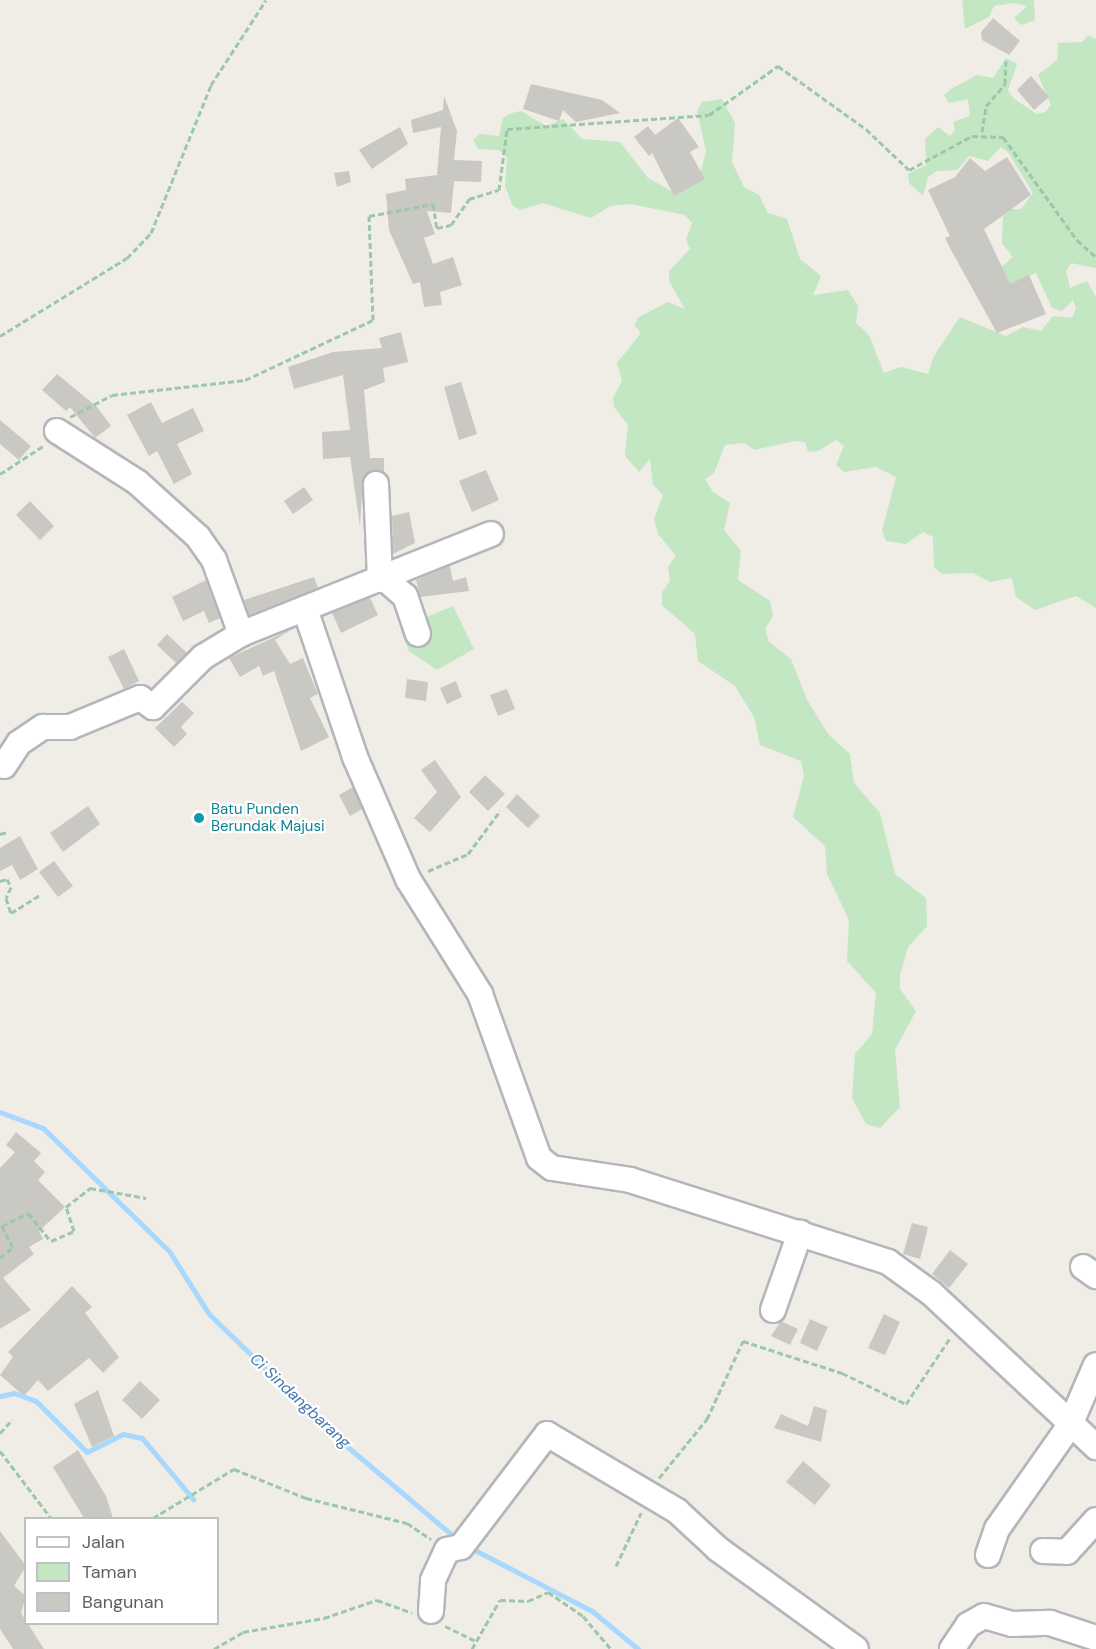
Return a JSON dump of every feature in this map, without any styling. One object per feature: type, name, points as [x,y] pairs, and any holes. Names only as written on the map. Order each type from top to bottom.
[{"type":"street","points":[[57,431],[146,489],[198,537],[214,560],[241,634]]},
{"type":"street","points":[[376,484],[382,579],[405,596],[418,634]]},
{"type":"street","points":[[4,766],[19,743],[43,727],[70,728],[140,698],[153,707],[203,657],[241,634],[491,534]]},
{"type":"street","points":[[305,609],[355,757],[408,879],[475,984],[545,1164],[630,1180],[888,1262],[961,1321],[1096,1447]]},
{"type":"street","points":[[773,1310],[800,1233]]},
{"type":"street","points":[[988,1555],[997,1529],[1070,1425],[1096,1365]]},
{"type":"street","points":[[430,1611],[433,1580],[454,1548],[479,1524],[547,1434],[651,1493],[752,1575],[856,1649]]},
{"type":"street","points":[[1043,1551],[1067,1552],[1096,1520]]},
{"type":"street","points":[[952,1649],[968,1625],[984,1616],[1012,1624],[1050,1623],[1096,1638]]},
{"type":"path","points":[[0,336],[127,258],[152,233],[211,85],[266,0]]},
{"type":"path","points":[[982,133],[986,106],[1005,84],[1006,62]]},
{"type":"path","points":[[0,474],[57,431],[74,413],[112,395],[245,380],[373,320],[369,216],[433,204],[437,228],[451,225],[470,199],[499,190],[507,129],[709,115],[777,66],[866,129],[909,170],[982,133],[1003,137],[1077,240],[1096,257]]},
{"type":"path","points":[[408,879],[468,854],[500,812]]},
{"type":"path","points":[[0,834],[7,832]]},
{"type":"path","points":[[0,881],[7,879],[11,887],[6,898],[11,913],[40,895]]},
{"type":"path","points":[[0,1258],[13,1247],[1,1229],[4,1224],[31,1213],[51,1241],[74,1231],[66,1207],[90,1188],[146,1198]]},
{"type":"path","points":[[616,1566],[651,1493],[673,1455],[707,1419],[743,1341],[842,1373],[906,1404],[961,1321]]},
{"type":"path","points":[[0,1433],[12,1420]]},
{"type":"path","points":[[0,1451],[50,1517]]},
{"type":"path","points":[[155,1517],[234,1469],[306,1498],[407,1523],[454,1548]]},
{"type":"path","points":[[472,1649],[500,1600],[528,1601],[548,1592],[582,1616],[611,1649]]},
{"type":"path","points":[[214,1649],[243,1632],[324,1618],[377,1600],[404,1614],[424,1607],[446,1627],[476,1641]]},
{"type":"green space","points":[[962,0],[1034,0],[1035,20],[1021,25],[1014,18],[1027,6],[1014,3],[994,6],[989,17],[965,29]]},
{"type":"green space","points":[[1088,35],[1096,39],[1096,268],[1071,263],[1066,271],[1070,288],[1087,281],[1096,297],[1096,608],[1076,596],[1035,610],[1016,597],[1012,578],[990,582],[973,573],[942,574],[934,567],[933,537],[923,532],[906,544],[886,541],[882,531],[896,477],[876,467],[844,472],[836,465],[844,446],[836,440],[818,451],[808,452],[805,442],[795,441],[754,450],[745,443],[725,445],[714,473],[705,479],[713,492],[730,503],[724,530],[741,551],[738,580],[770,601],[773,616],[765,629],[769,642],[791,659],[807,700],[829,735],[850,754],[854,783],[880,813],[895,874],[926,898],[927,926],[908,947],[900,975],[900,989],[916,1011],[895,1050],[900,1107],[880,1128],[866,1124],[852,1098],[855,1054],[872,1034],[876,993],[847,961],[849,920],[827,874],[825,846],[793,817],[804,776],[801,761],[760,745],[754,717],[735,686],[698,661],[695,634],[662,605],[662,592],[670,581],[668,567],[676,556],[658,534],[654,519],[663,495],[653,485],[650,459],[639,472],[625,456],[628,425],[614,407],[613,398],[622,381],[617,363],[641,333],[634,325],[639,317],[668,302],[685,309],[669,281],[669,271],[690,249],[686,240],[692,223],[685,215],[631,204],[610,206],[591,218],[543,203],[520,210],[512,205],[505,186],[507,157],[499,150],[478,149],[473,140],[480,134],[499,136],[503,118],[512,113],[521,111],[546,126],[563,119],[582,139],[620,142],[648,178],[675,193],[699,178],[706,151],[697,111],[702,102],[722,99],[735,123],[732,162],[744,187],[759,195],[768,213],[787,219],[800,259],[821,276],[813,295],[848,290],[858,306],[856,323],[869,335],[884,373],[901,367],[928,374],[934,356],[960,317],[1006,336],[1023,327],[1041,331],[1053,316],[1072,318],[1076,309],[1073,300],[1062,311],[1052,308],[1036,273],[1003,287],[1001,267],[1013,257],[1002,243],[1003,216],[1009,209],[1021,209],[1033,193],[1008,152],[1001,147],[988,161],[969,156],[957,170],[937,171],[928,177],[923,196],[909,183],[908,174],[926,165],[925,139],[938,127],[950,136],[955,130],[953,122],[970,116],[968,99],[949,103],[944,95],[951,89],[977,75],[993,78],[1006,58],[1017,64],[1008,90],[1013,98],[1037,114],[1045,112],[1051,105],[1038,75],[1057,60],[1058,43],[1082,42]]},
{"type":"green space","points":[[453,606],[474,649],[437,670],[409,651],[400,628]]},
{"type":"building","points":[[993,18],[1020,41],[1009,55],[982,40],[981,32]]},
{"type":"building","points":[[1031,76],[1049,97],[1034,110],[1017,90]]},
{"type":"building","points":[[531,84],[602,100],[620,113],[576,122],[563,110],[559,121],[523,109]]},
{"type":"building","points":[[444,96],[457,131],[454,160],[482,161],[481,182],[454,181],[451,213],[427,211],[435,234],[424,238],[433,264],[453,257],[462,285],[440,292],[442,305],[424,307],[420,282],[413,284],[389,230],[386,194],[406,190],[405,179],[437,175],[441,127],[413,133],[411,120],[443,110]]},
{"type":"building","points":[[678,118],[699,147],[690,152],[705,179],[674,196],[652,153],[649,156],[634,137],[648,126],[655,135]]},
{"type":"building","points":[[400,127],[408,144],[372,169],[359,150]]},
{"type":"building","points":[[1007,157],[1031,195],[984,229],[1010,284],[1029,275],[1046,314],[997,333],[945,238],[950,236],[928,190],[955,177],[970,158],[985,171]]},
{"type":"building","points":[[349,171],[351,182],[337,187],[334,173]]},
{"type":"building","points":[[401,332],[408,362],[383,368],[385,382],[364,390],[370,458],[384,458],[384,473],[375,470],[363,478],[360,526],[350,457],[323,459],[322,432],[350,430],[343,375],[294,389],[288,367],[333,352],[382,348],[379,338]]},
{"type":"building","points":[[57,374],[97,407],[111,426],[95,438],[70,407],[66,411],[42,390]]},
{"type":"building","points":[[461,382],[477,434],[459,440],[444,387]]},
{"type":"building","points":[[151,402],[162,423],[193,408],[204,431],[177,444],[192,474],[174,484],[157,451],[149,456],[127,415]]},
{"type":"building","points":[[0,420],[31,446],[19,460],[0,444]]},
{"type":"building","points":[[486,470],[499,500],[472,512],[459,481]]},
{"type":"building","points":[[304,487],[313,500],[293,514],[284,501]]},
{"type":"building","points":[[30,501],[54,526],[40,540],[16,515]]},
{"type":"building","points":[[409,512],[415,543],[393,554],[392,516]]},
{"type":"building","points":[[450,566],[453,581],[466,577],[469,591],[420,597],[416,580]]},
{"type":"building","points":[[314,577],[318,588],[249,615],[244,600]]},
{"type":"building","points":[[206,580],[220,618],[209,623],[204,611],[183,621],[172,597]]},
{"type":"building","points":[[370,598],[378,615],[341,633],[332,613]]},
{"type":"building","points":[[292,629],[275,640],[290,664],[303,658],[318,694],[310,698],[329,737],[301,751],[274,671],[263,676],[259,666],[240,677],[229,658]]},
{"type":"building","points":[[167,634],[187,653],[176,663],[157,645]]},
{"type":"building","points":[[124,649],[139,681],[124,689],[108,657]]},
{"type":"building","points":[[407,679],[428,682],[426,701],[405,698]]},
{"type":"building","points":[[456,681],[462,697],[447,704],[440,688]]},
{"type":"building","points":[[507,689],[515,709],[498,716],[490,695]]},
{"type":"building","points":[[182,702],[194,713],[181,727],[187,734],[174,747],[155,728]]},
{"type":"building","points":[[435,760],[461,797],[430,832],[414,818],[437,792],[421,770]]},
{"type":"building","points":[[485,775],[505,794],[488,811],[469,792]]},
{"type":"building","points":[[353,787],[362,809],[350,816],[339,795]]},
{"type":"building","points":[[517,794],[540,816],[528,828],[506,807]]},
{"type":"building","points":[[88,806],[100,824],[63,852],[50,833]]},
{"type":"building","points":[[20,836],[38,869],[20,880],[12,865],[0,871],[0,848]]},
{"type":"building","points":[[54,861],[73,886],[58,897],[39,872]]},
{"type":"building","points":[[16,1132],[41,1153],[34,1161],[45,1172],[38,1180],[65,1207],[39,1231],[43,1239],[29,1247],[34,1254],[3,1278],[31,1310],[0,1329],[0,1168],[15,1152],[6,1145]]},
{"type":"building","points":[[912,1223],[928,1227],[920,1259],[903,1254]]},
{"type":"building","points":[[950,1250],[968,1264],[949,1288],[932,1274]]},
{"type":"building","points":[[72,1286],[92,1307],[85,1313],[119,1357],[103,1373],[89,1358],[48,1391],[38,1380],[24,1396],[0,1375],[13,1357],[8,1352]]},
{"type":"building","points":[[884,1314],[900,1322],[885,1355],[868,1348]]},
{"type":"building","points":[[810,1319],[828,1327],[817,1351],[800,1343]]},
{"type":"building","points":[[781,1321],[798,1329],[790,1345],[771,1336]]},
{"type":"building","points":[[140,1381],[160,1400],[142,1419],[122,1400]]},
{"type":"building","points":[[98,1390],[114,1436],[92,1447],[74,1404]]},
{"type":"building","points":[[814,1406],[827,1410],[821,1442],[774,1428],[781,1414],[808,1426]]},
{"type":"building","points":[[78,1450],[106,1496],[113,1517],[83,1517],[53,1467]]},
{"type":"building","points":[[803,1461],[831,1485],[815,1505],[786,1482]]},
{"type":"building","points":[[0,1531],[24,1563],[24,1569],[14,1586],[24,1594],[21,1613],[24,1625],[29,1625],[44,1649],[13,1649],[0,1629]]},
{"type":"waterway","name":"Ci Sindangbarang","points":[[0,1112],[43,1128],[169,1251],[209,1314],[336,1437],[459,1541]]},
{"type":"waterway","points":[[0,1396],[14,1393],[36,1401],[87,1452],[123,1434],[142,1438],[193,1499]]},
{"type":"waterway","name":"Ci Sindangbarang","points":[[469,1547],[592,1611],[638,1649]]},
{"type":"place","name":"Batu Punden Berundak Majusi","points":[[199,818]]}]
